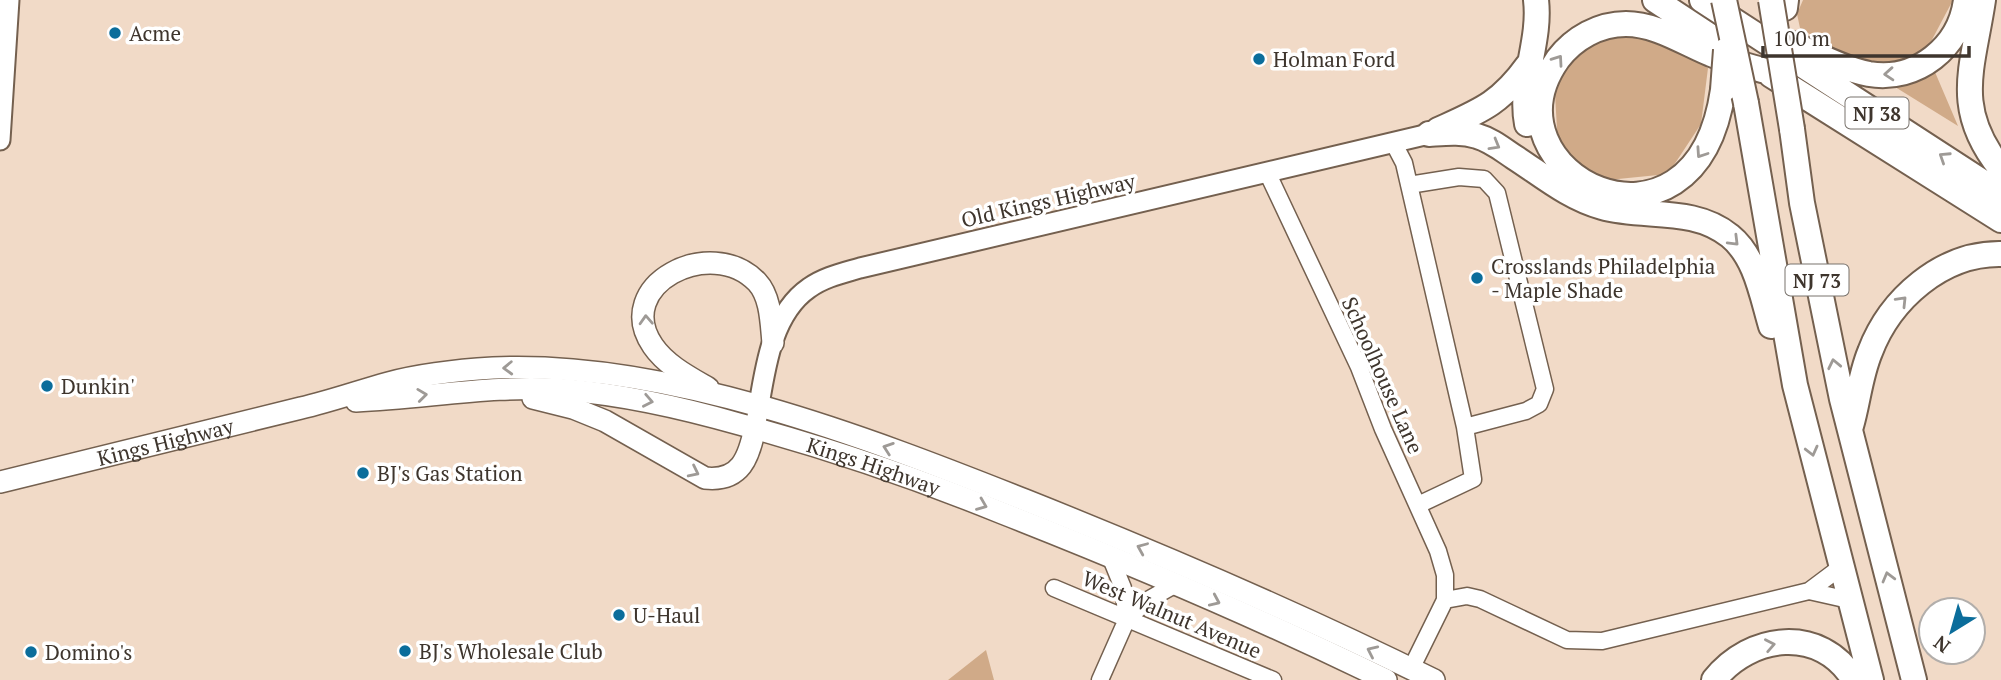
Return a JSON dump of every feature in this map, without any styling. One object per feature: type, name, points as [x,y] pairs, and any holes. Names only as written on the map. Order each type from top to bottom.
[{"type":"highway","points":[[1536,0],[1537,21],[1525,105],[1529,133],[1539,157],[1557,185]]},
{"type":"highway","name":"NJ 38","points":[[1655,0],[1771,64],[2001,220]]},
{"type":"highway","name":"NJ 38","points":[[1702,0],[1742,32],[2001,194]]},
{"type":"highway","points":[[1724,0],[1742,32],[1792,43],[1866,73],[1891,75],[1916,68],[1935,57],[1962,20],[1966,0]]},
{"type":"highway","points":[[1983,0],[1970,70],[1971,109],[1979,135],[2001,169]]},
{"type":"highway","points":[[1742,32],[1724,57],[1723,90],[1716,125],[1698,159],[1672,182],[1650,193],[1627,196],[1590,187],[1564,167],[1546,136],[1542,103],[1547,79],[1565,51],[1580,38],[1598,29],[1618,25],[1640,26],[1662,32],[1714,55],[1771,64],[1781,3]]},
{"type":"highway","points":[[1977,31],[2001,12]]},
{"type":"highway","name":"NJ 73","points":[[1742,32],[1746,103],[1796,385],[1871,680]]},
{"type":"highway","points":[[1429,134],[1495,103],[1513,86],[1529,64]]},
{"type":"highway","name":"NJ 73","points":[[1771,64],[1792,129],[1814,265],[1849,430],[1914,680]]},
{"type":"highway","points":[[1429,134],[1459,133],[1487,140],[1577,197],[1599,206],[1692,217],[1714,225],[1732,237],[1751,263],[1778,353],[1796,385]]},
{"type":"highway","points":[[1849,430],[1870,353],[1895,309],[1923,282],[1945,268],[1967,258],[2001,254]]},
{"type":"highway","points":[[1714,680],[1728,664],[1747,651],[1769,644],[1794,642],[1828,653],[1846,668],[1854,680]]},
{"type":"highway","points":[[1906,643],[1919,680]]},
{"type":"main road","points":[[498,388],[566,406],[605,421],[705,478],[724,477],[740,468],[748,455],[757,418],[666,361],[647,337],[644,316],[646,306],[655,285],[671,272],[691,265],[714,264],[739,270],[757,283],[767,300],[773,343]]},
{"type":"main road","name":"Kings Highway","points":[[0,482],[330,401],[391,382],[489,368],[547,367],[662,384],[725,398]]},
{"type":"main road","name":"Kings Highway","points":[[330,401],[396,400],[498,388],[567,390],[757,418],[898,451],[1196,571],[1434,680]]},
{"type":"main road","name":"Kings Highway","points":[[757,418],[1110,556],[1386,680]]},
{"type":"street","points":[[0,140],[9,0]]},
{"type":"street","name":"Old Kings Highway","points":[[757,418],[773,343],[781,321],[792,303],[809,288],[831,276],[1429,134]]},
{"type":"street","points":[[1393,142],[1404,163],[1465,427],[1473,479],[1418,505]]},
{"type":"street","name":"Schoolhouse Lane","points":[[1267,172],[1359,367],[1383,429],[1438,551],[1445,575],[1445,600]]},
{"type":"street","points":[[1409,185],[1459,177],[1484,179],[1497,193],[1545,389],[1539,404],[1526,411],[1465,427]]},
{"type":"street","points":[[1110,556],[1123,588],[1127,619]]},
{"type":"street","points":[[1411,669],[1445,600],[1467,596],[1480,598],[1567,639],[1602,641],[1809,591],[1841,567]]},
{"type":"street","points":[[1100,680],[1127,619],[1148,600],[1175,584]]},
{"type":"street","name":"West Walnut Avenue","points":[[1055,587],[1241,674],[1273,680]]},
{"type":"street","points":[[1809,591],[1849,600]]},
{"type":"shaded area","points":[[1803,0],[1953,0],[1926,51],[1958,126],[1800,28],[1797,14]]},
{"type":"shaded area","points":[[1652,36],[1708,68],[1701,124],[1668,174],[1598,181],[1558,146],[1554,77],[1592,38]]},
{"type":"shaded area","points":[[986,650],[994,680],[948,680]]},
{"type":"place","name":"Acme","points":[[115,33]]},
{"type":"place","name":"Holman Ford","points":[[1259,59]]},
{"type":"place","name":"Crosslands Philadelphia - Maple Shade","points":[[1477,278]]},
{"type":"place","name":"Dunkin'","points":[[47,386]]},
{"type":"place","name":"BJ's Gas Station","points":[[363,473]]},
{"type":"place","name":"U-Haul","points":[[619,615]]},
{"type":"place","name":"BJ's Wholesale Club","points":[[405,651]]},
{"type":"place","name":"Domino's","points":[[31,652]]}]
